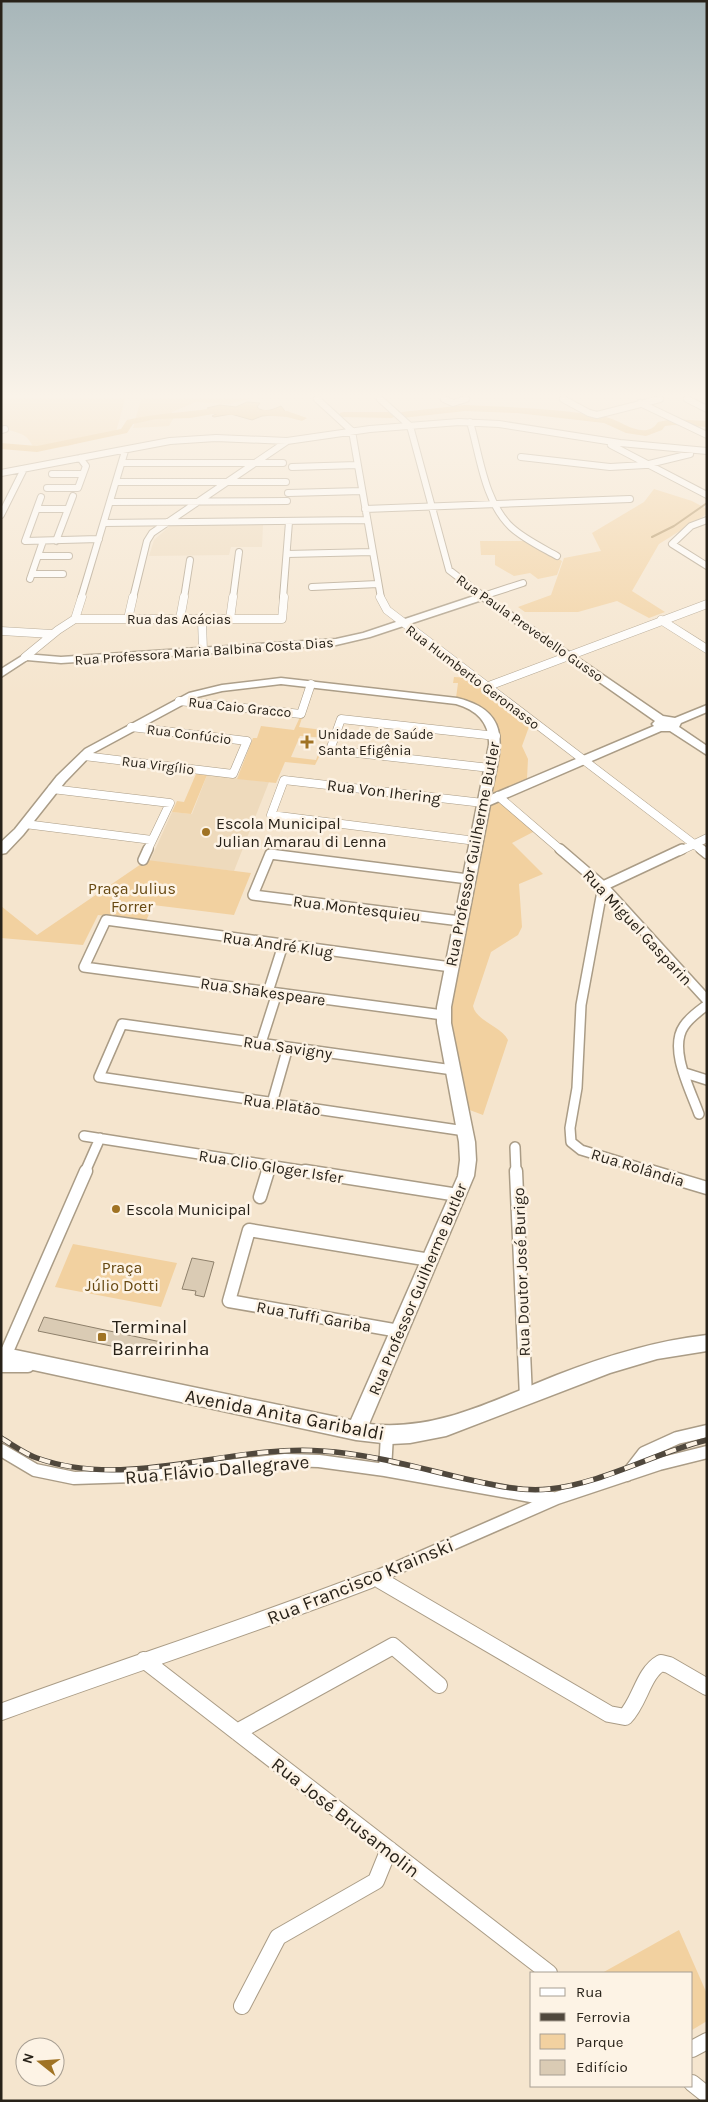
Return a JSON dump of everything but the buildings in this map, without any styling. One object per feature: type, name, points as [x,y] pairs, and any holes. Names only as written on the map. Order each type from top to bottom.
[{"type":"main road","name":"Rua Professora Maria Balbina Costa Dias","points":[[25,657],[61,660],[336,642],[402,623],[483,596]]},
{"type":"main road","name":"Rua Paula Prevedello Gusso","points":[[483,596],[707,752]]},
{"type":"main road","points":[[1,674],[25,657]]},
{"type":"main road","name":"Rua Professor Guilherme Butler","points":[[1,850],[25,824],[52,789],[95,746],[179,701],[203,692],[281,681],[463,702],[475,707],[490,719],[496,736],[443,1015],[465,1132],[467,1168],[458,1196],[356,1431]]},
{"type":"main road","points":[[483,803],[707,708]]},
{"type":"main road","name":"Avenida Anita Garibaldi","points":[[2,1359],[50,1365],[356,1431],[387,1435],[422,1434],[442,1430],[631,1357],[674,1347],[707,1343]]},
{"type":"street","points":[[1,515],[10,497]]},
{"type":"street","points":[[41,497],[25,541],[99,539]]},
{"type":"street","points":[[56,541],[73,497]]},
{"type":"street","points":[[25,657],[52,634],[75,619],[111,497]]},
{"type":"street","points":[[128,619],[149,537],[166,523],[205,497]]},
{"type":"street","name":"Rua Humberto Geronasso","points":[[363,497],[383,605],[402,623],[707,854]]},
{"type":"street","name":"Rua Paula Prevedello Gusso","points":[[429,497],[449,570],[483,596]]},
{"type":"street","points":[[492,497],[494,504],[510,526],[557,556]]},
{"type":"street","points":[[365,509],[630,499]]},
{"type":"street","points":[[110,502],[287,501]]},
{"type":"street","points":[[37,509],[68,509]]},
{"type":"street","points":[[104,523],[367,520]]},
{"type":"street","points":[[707,520],[688,528],[672,544],[707,566]]},
{"type":"street","points":[[289,522],[287,554],[372,552]]},
{"type":"street","points":[[44,541],[31,576],[63,574]]},
{"type":"street","points":[[230,619],[239,552]]},
{"type":"street","name":"Rua das Acácias","points":[[75,619],[282,619],[287,554]]},
{"type":"street","points":[[38,556],[69,556]]},
{"type":"street","points":[[180,619],[190,560]]},
{"type":"street","name":"Rua Professora Maria Balbina Costa Dias","points":[[483,596],[523,582]]},
{"type":"street","points":[[312,587],[378,584]]},
{"type":"street","points":[[486,687],[707,604]]},
{"type":"street","points":[[202,619],[204,652]]},
{"type":"street","points":[[661,620],[707,649]]},
{"type":"street","points":[[1,631],[52,634]]},
{"type":"street","name":"Rua Caio Gracco","points":[[179,701],[301,714],[311,684]]},
{"type":"street","points":[[490,768],[330,750],[341,719],[496,736]]},
{"type":"street","name":"Rua Confúcio","points":[[131,727],[247,741],[233,774]]},
{"type":"street","name":"Rua Virgílio","points":[[84,756],[233,774]]},
{"type":"street","name":"Rua Von Ihering","points":[[476,841],[271,814],[284,780],[483,803]]},
{"type":"street","points":[[52,789],[170,803],[143,860]]},
{"type":"street","name":"Rua Miguel Gasparin","points":[[498,796],[604,886],[707,1000]]},
{"type":"street","points":[[25,824],[152,840]]},
{"type":"street","points":[[604,886],[707,838]]},
{"type":"street","name":"Rua Montesquieu","points":[[460,921],[254,895],[270,854],[468,879]]},
{"type":"street","name":"Rua Rolândia","points":[[604,886],[581,1005],[577,1088],[570,1128],[571,1142],[581,1150],[707,1188]]},
{"type":"street","name":"Rua André Klug","points":[[84,967],[106,920],[451,967]]},
{"type":"street","points":[[261,1043],[283,944]]},
{"type":"street","name":"Rua Shakespeare","points":[[84,967],[443,1015]]},
{"type":"street","points":[[699,1114],[679,1055],[679,1036],[688,1020],[707,1005]]},
{"type":"street","name":"Rua Savigny","points":[[100,1077],[122,1024],[453,1070]]},
{"type":"street","points":[[272,1103],[288,1047]]},
{"type":"street","points":[[685,1073],[707,1080]]},
{"type":"street","name":"Rua Platão","points":[[100,1077],[465,1132]]},
{"type":"street","name":"Rua Clio Gloger Isfer","points":[[84,1136],[458,1196]]},
{"type":"street","points":[[2,1359],[100,1138]]},
{"type":"street","name":"Rua Doutor José Burigo","points":[[515,1146],[526,1397]]},
{"type":"street","points":[[260,1197],[270,1166]]},
{"type":"street","name":"Rua Tuffi Gariba","points":[[399,1331],[229,1301],[249,1230],[430,1260]]},
{"type":"street","points":[[627,1475],[644,1452],[677,1438],[707,1431]]},
{"type":"street","points":[[385,1470],[387,1435]]},
{"type":"street","name":"Rua Flávio Dallegrave","points":[[1,1450],[36,1470],[74,1478],[134,1476],[285,1460],[319,1461],[385,1470],[542,1498],[557,1498]]},
{"type":"street","points":[[627,1475],[707,1452]]},
{"type":"street","name":"Rua Francisco Krainski","points":[[1,1712],[144,1660],[260,1622],[376,1578],[557,1498],[627,1475]]},
{"type":"street","points":[[376,1578],[609,1714],[618,1717],[625,1717],[632,1710],[654,1667],[661,1663],[669,1665],[707,1687]]},
{"type":"street","points":[[236,1732],[393,1646],[439,1685]]},
{"type":"street","name":"Rua José Brusamolin","points":[[144,1660],[548,1972]]},
{"type":"street","points":[[242,2006],[278,1937],[376,1880],[388,1849]]},
{"type":"street","points":[[693,2048],[707,2041]]},
{"type":"street","points":[[693,2084],[707,2095]]},
{"type":"shaded area","points":[[171,525],[263,525],[262,547],[231,547],[229,555],[149,556],[154,540]]},
{"type":"shaded area","name":"Escola Municipal Julian Amarau di Lenna","points":[[207,775],[269,782],[234,871],[150,861],[172,812],[192,814]]},
{"type":"green space","points":[[648,497],[680,497],[707,509],[707,514],[659,544],[632,591],[665,612],[649,618],[617,601],[578,612],[525,612],[518,607],[551,595],[564,558],[601,551],[592,533],[644,502]]},
{"type":"green space","points":[[480,541],[528,541],[562,561],[557,575],[538,579],[530,573],[514,576],[495,565],[495,555],[481,555]]},
{"type":"green space","points":[[454,677],[472,678],[530,724],[522,746],[528,759],[527,779],[489,795],[499,748],[499,734],[496,723],[488,712],[475,704],[456,698],[458,683],[453,683]]},
{"type":"green space","points":[[300,717],[302,718],[299,727],[331,731],[328,738],[300,736],[291,757],[316,760],[319,752],[321,753],[315,765],[285,762],[276,783],[237,779],[253,738],[257,738],[261,726],[294,730]]},
{"type":"green space","points":[[196,774],[207,775],[191,814],[172,812],[177,801],[184,802]]},
{"type":"green space","points":[[498,800],[535,831],[512,843],[543,874],[519,884],[522,927],[518,935],[491,952],[473,1006],[479,1016],[505,1035],[508,1040],[483,1115],[467,1109],[450,1022],[449,1004],[487,805]]},
{"type":"green space","name":"Praça Julius Forrer","points":[[147,860],[251,873],[234,915],[153,905],[146,921],[98,915],[83,945],[1,938],[1,906],[37,935]]},
{"type":"green space","name":"Praça Júlio Dotti","points":[[73,1244],[177,1263],[161,1307],[55,1287]]},
{"type":"green space","points":[[679,1930],[707,1994],[707,2021],[693,2029],[693,1972],[604,1972]]},
{"type":"waterway","points":[[652,537],[674,526],[707,503]]},
{"type":"railway","points":[[1,1438],[32,1456],[72,1467],[107,1470],[143,1468],[251,1454],[322,1451],[377,1458],[497,1486],[539,1490],[589,1481],[707,1440]]},
{"type":"place","name":"Unidade de Saúde Santa Efigênia","points":[[307,742]]},
{"type":"place","name":"Escola Municipal Julian Amarau di Lenna","points":[[206,832]]},
{"type":"place","name":"Escola Municipal","points":[[116,1209]]},
{"type":"place","name":"Terminal Barreirinha","points":[[102,1337]]}]
